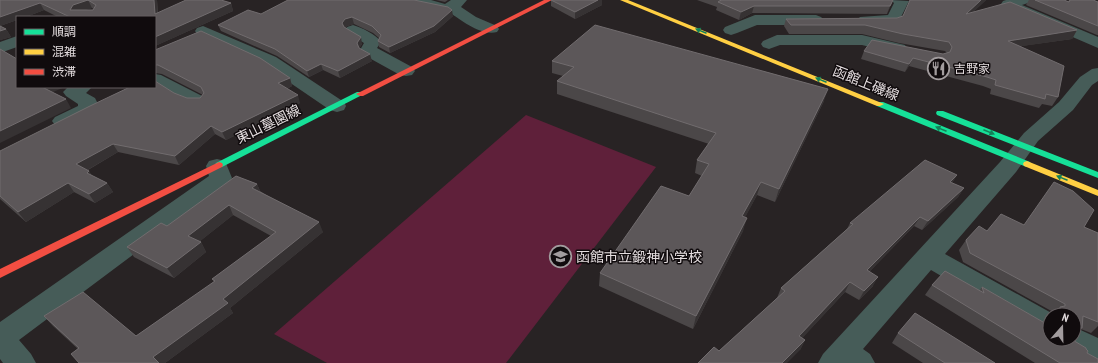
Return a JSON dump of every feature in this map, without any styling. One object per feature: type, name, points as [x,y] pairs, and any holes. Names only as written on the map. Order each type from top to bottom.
[{"type":"main road","name":"東山墓園線","points":[[0,274],[549,0]]},
{"type":"main road","name":"函館上磯線","points":[[622,0],[1020,153],[1098,175]]},
{"type":"main road","name":"函館上磯線","points":[[935,110],[1098,193]]},
{"type":"street","points":[[413,0],[445,8],[456,3],[471,20],[491,29]]},
{"type":"street","points":[[847,20],[893,20],[902,1],[898,0]]},
{"type":"street","points":[[1023,0],[1008,4],[1098,43]]},
{"type":"street","points":[[733,30],[755,20],[832,20]]},
{"type":"street","points":[[223,22],[196,35],[270,61],[337,106]]},
{"type":"street","points":[[353,30],[373,42],[368,50],[406,71]]},
{"type":"street","points":[[771,45],[777,40],[862,40],[912,51]]},
{"type":"street","points":[[0,48],[16,41]]},
{"type":"street","points":[[845,359],[930,257],[1020,153],[1031,137],[1066,106],[1086,81],[1098,73]]},
{"type":"street","points":[[156,80],[198,101]]},
{"type":"street","points":[[47,129],[87,109],[88,102],[72,92],[81,88]]},
{"type":"street","points":[[21,363],[0,338],[221,178],[217,166]]},
{"type":"street","points":[[930,257],[1042,321]]},
{"type":"street","points":[[1082,344],[1098,354]]},
{"type":"shaded area","points":[[526,115],[656,167],[506,363],[327,363],[274,334]]},
{"type":"building","points":[[0,0],[88,0],[154,0],[155,14],[186,0],[221,0],[231,3],[156,37],[156,16],[68,16],[40,3],[0,17]],"holes":[[[88,0],[96,5],[93,10],[70,10],[73,5]]]},
{"type":"building","points":[[288,0],[414,0],[448,7],[452,10],[434,26],[389,47],[378,41],[381,35],[372,26],[352,17],[345,19],[342,23],[344,27],[361,37],[357,43],[359,48],[370,54],[338,71],[321,64],[307,71],[275,49],[218,25],[248,10],[261,14]]},
{"type":"building","points":[[551,0],[598,0],[575,12]]},
{"type":"building","points":[[721,0],[893,0],[890,6],[754,6],[741,12],[718,2]]},
{"type":"building","points":[[910,0],[981,0],[966,14],[1010,2],[1077,30],[1008,41],[1064,66],[1058,97],[1046,94],[1045,99],[995,85],[996,80],[987,77],[913,58],[909,64],[864,51],[872,40],[943,54],[950,52],[952,47],[949,42],[903,34],[865,25],[791,25],[786,19],[897,18],[903,16]]},
{"type":"building","points":[[1035,0],[1064,0],[1069,2],[1070,0],[1093,0],[1098,2],[1098,26]]},
{"type":"building","name":"函館市立鍛神小学校","points":[[595,25],[828,89],[779,189],[761,182],[742,216],[747,218],[696,316],[600,273],[661,186],[689,196],[709,164],[697,160],[716,133],[557,81],[574,67],[552,61]]},
{"type":"building","points":[[0,26],[6,29],[0,31]]},
{"type":"building","points":[[201,31],[260,58],[290,78],[278,83],[298,95],[222,132],[211,126],[175,156],[113,144],[76,164],[89,171],[87,173],[107,183],[89,194],[68,183],[18,212],[0,196],[0,151],[90,106],[128,88],[156,88],[156,82],[174,93],[187,98],[200,98],[204,93],[201,87],[156,65],[156,50]]},
{"type":"building","points":[[0,49],[16,58],[16,88],[44,88],[66,99],[0,131]]},
{"type":"building","points":[[925,160],[957,175],[950,182],[964,188],[928,221],[920,217],[867,270],[878,277],[864,291],[850,282],[799,336],[805,340],[782,363],[698,363],[714,347],[719,351],[785,291],[781,288],[853,224],[850,223]]},
{"type":"building","points":[[236,176],[257,184],[252,188],[319,222],[223,299],[228,303],[153,357],[159,363],[79,363],[71,354],[79,348],[44,316],[83,292],[136,336],[215,281],[212,279],[276,232],[229,205],[188,236],[201,242],[167,268],[127,247],[161,223],[167,226]]},
{"type":"building","points":[[1054,182],[1073,191],[1094,210],[1084,227],[1098,233],[1098,322],[1083,316],[1082,328],[1082,307],[1060,307],[1065,306],[1065,304],[970,253],[966,240],[979,226],[987,231],[1001,214],[1024,225]]},
{"type":"building","points":[[945,271],[984,293],[982,287],[1042,321],[1042,347],[1082,347],[1082,346],[1086,348],[1088,351],[1087,353],[1098,359],[1098,363],[1060,363],[932,285]]},
{"type":"building","points":[[915,313],[995,363],[945,363],[898,333]]},
{"type":"traffic: fast","points":[[219,165],[360,94]]},
{"type":"traffic: fast","points":[[880,104],[1027,164]]},
{"type":"traffic: fast","points":[[940,113],[1098,175]]},
{"type":"traffic: slow","points":[[623,0],[880,104]]},
{"type":"traffic: slow","points":[[1027,164],[1098,193]]},
{"type":"traffic: jam","points":[[360,94],[549,0]]},
{"type":"traffic: jam","points":[[0,274],[219,165]]},
{"type":"place","name":"吉野家","points":[[938,68]]},
{"type":"place","name":"函館市立鍛神小学校","points":[[561,257]]}]
